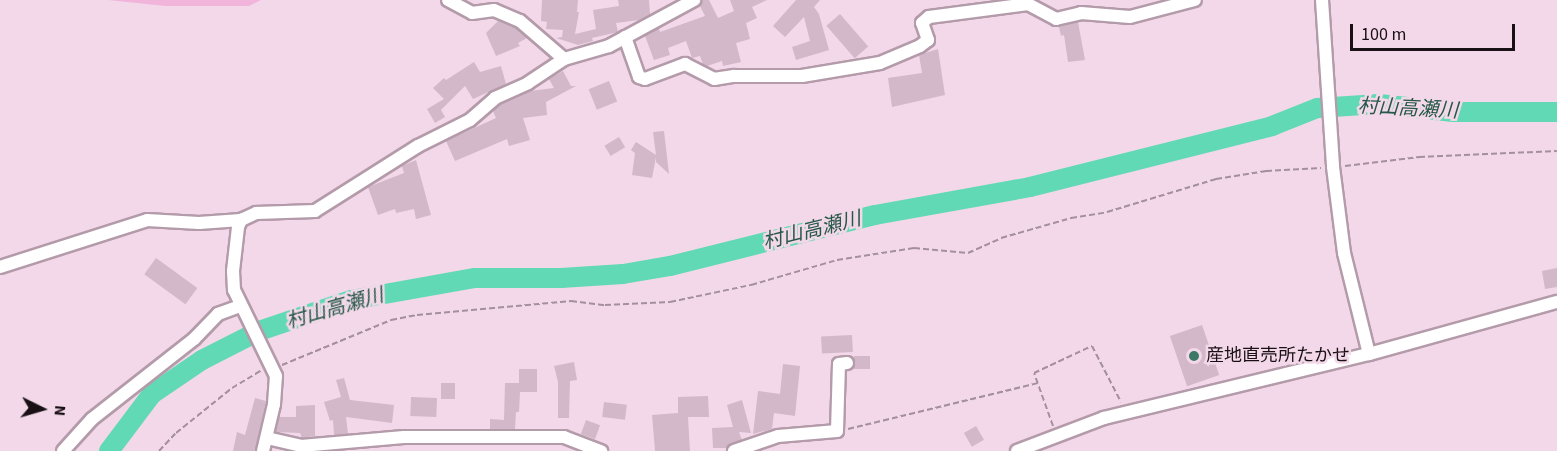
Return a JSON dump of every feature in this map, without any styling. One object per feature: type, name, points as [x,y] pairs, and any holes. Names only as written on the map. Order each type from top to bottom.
[{"type":"street","points":[[448,0],[472,13],[494,10],[520,21],[564,59]]},
{"type":"street","points":[[0,267],[147,220],[199,223],[241,220],[256,213],[315,211],[333,203],[418,146],[470,120],[495,98],[528,83],[564,59],[609,46],[694,0]]},
{"type":"street","points":[[625,37],[639,77],[645,79],[685,64],[714,79],[734,76],[802,76],[880,63],[928,40],[922,23],[929,16],[967,6],[1029,4],[1056,19],[1081,13],[1130,17],[1195,0]]},
{"type":"street","points":[[1322,0],[1331,150],[1344,253],[1369,354]]},
{"type":"street","points":[[241,220],[232,270],[234,290],[241,309],[271,365],[276,385],[263,451]]},
{"type":"street","points":[[1017,451],[1056,435],[1127,412],[1369,354],[1557,302]]},
{"type":"street","points":[[63,451],[92,419],[194,339],[218,314],[241,309]]},
{"type":"street","points":[[734,451],[778,436],[837,431],[839,364],[847,363]]},
{"type":"street","points":[[267,438],[301,446],[404,437],[564,437],[601,451]]},
{"type":"path","points":[[159,451],[176,433],[258,370],[371,328],[417,315],[571,301],[605,305],[670,302],[751,285],[837,260],[914,249],[968,253],[1001,238],[1107,212],[1216,179],[1266,171],[1333,167],[1419,157],[1557,151]]},
{"type":"path","points":[[1056,435],[1034,373],[1092,346],[1127,412]]},
{"type":"path","points":[[837,431],[1038,383]]},
{"type":"shaded area","points":[[108,0],[261,0],[249,6],[165,6]]},
{"type":"building","points":[[542,0],[578,0],[577,12],[579,12],[575,34],[596,29],[593,10],[619,6],[618,0],[649,0],[650,14],[639,20],[616,23],[618,32],[592,38],[593,41],[578,45],[556,38],[562,37],[563,30],[546,29],[547,22],[541,21]]},
{"type":"building","points":[[702,0],[709,0],[718,18],[734,11],[730,0],[767,0],[752,7],[757,18],[746,23],[750,39],[736,43],[741,62],[723,66],[722,61],[707,66],[703,64],[700,56],[692,58],[686,41],[668,48],[670,55],[654,60],[645,36],[659,28],[660,32],[705,16],[700,6]]},
{"type":"building","points":[[796,0],[820,0],[814,7],[819,14],[829,50],[796,60],[792,47],[810,41],[804,17],[785,37],[773,26]]},
{"type":"building","points":[[840,14],[868,46],[855,58],[826,26]]},
{"type":"building","points":[[498,21],[516,28],[527,38],[518,43],[520,46],[496,56],[486,33]]},
{"type":"building","points":[[1078,22],[1085,60],[1068,62],[1064,35],[1061,36],[1059,27]]},
{"type":"building","points":[[938,49],[945,95],[892,107],[888,78],[922,73],[919,55]]},
{"type":"building","points":[[474,62],[480,72],[501,66],[506,84],[473,99],[465,86],[441,110],[445,117],[435,123],[427,109],[444,99],[433,88],[444,78],[446,80]]},
{"type":"building","points":[[563,71],[571,86],[576,86],[546,102],[547,115],[523,118],[530,140],[509,146],[507,139],[455,161],[446,141],[496,118],[493,111],[500,105],[530,91],[554,88],[549,79]]},
{"type":"building","points":[[609,81],[617,101],[597,110],[589,89]]},
{"type":"building","points":[[664,131],[669,174],[656,162],[656,157],[652,178],[632,175],[635,153],[631,150],[636,142],[656,155],[653,132]]},
{"type":"building","points":[[619,137],[625,147],[611,156],[604,146]]},
{"type":"building","points":[[416,160],[431,215],[416,219],[414,209],[396,213],[395,209],[378,215],[368,187],[404,173],[402,166]]},
{"type":"building","points":[[156,258],[197,288],[186,304],[144,274]]},
{"type":"building","points":[[1557,268],[1557,287],[1545,289],[1542,271]]},
{"type":"building","name":"産地直売所たかせ","points":[[1202,325],[1219,375],[1187,386],[1170,336]]},
{"type":"building","points":[[852,335],[853,352],[822,354],[821,337]]},
{"type":"building","points":[[854,356],[870,356],[870,369],[854,369]]},
{"type":"building","points":[[574,362],[577,380],[570,381],[569,418],[558,418],[558,382],[554,366]]},
{"type":"building","points":[[783,364],[800,366],[795,416],[774,413],[772,429],[753,434],[758,391],[780,394]]},
{"type":"building","points":[[519,369],[537,369],[537,392],[520,392],[515,429],[490,429],[490,419],[504,420],[505,383],[519,383]]},
{"type":"building","points":[[344,378],[350,400],[394,405],[392,423],[346,417],[348,434],[334,435],[333,420],[330,421],[324,402],[341,397],[336,380]]},
{"type":"building","points":[[441,383],[455,383],[455,399],[441,399]]},
{"type":"building","points":[[708,396],[709,417],[688,417],[690,451],[655,451],[652,415],[678,413],[678,397]]},
{"type":"building","points":[[411,397],[437,398],[436,417],[410,416]]},
{"type":"building","points":[[255,398],[266,401],[255,451],[233,451],[237,432],[245,435]]},
{"type":"building","points":[[742,400],[751,433],[739,432],[742,440],[727,448],[713,448],[712,428],[733,427],[727,405]]},
{"type":"building","points":[[604,402],[627,405],[625,420],[602,417]]},
{"type":"building","points":[[315,405],[315,436],[302,438],[300,433],[276,432],[279,417],[296,417],[296,406]]},
{"type":"building","points":[[586,420],[600,425],[595,439],[581,434]]},
{"type":"building","points":[[976,426],[984,440],[972,447],[964,433]]},
{"type":"waterway","name":"村山高瀬川","points":[[109,451],[152,394],[202,360],[259,331],[351,300],[475,278],[561,278],[623,274],[670,266],[875,215],[1030,187],[1272,126],[1317,108],[1379,104],[1454,112],[1557,112]]},
{"type":"place","name":"産地直売所たかせ","points":[[1194,356]]}]
